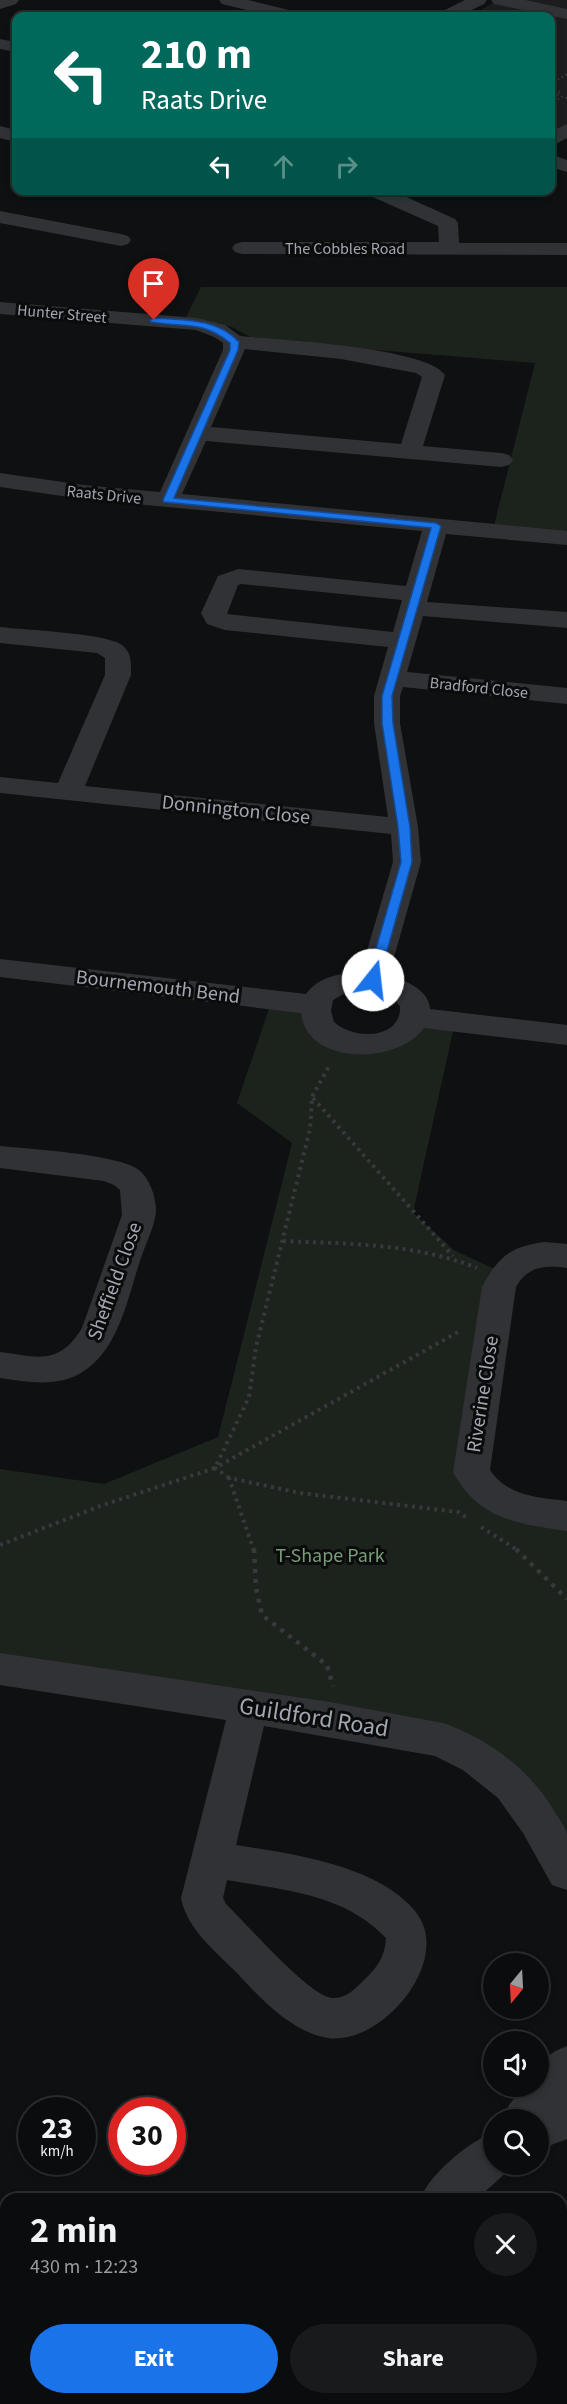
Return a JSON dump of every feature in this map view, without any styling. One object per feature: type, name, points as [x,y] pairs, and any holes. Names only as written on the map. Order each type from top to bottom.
[{"type":"street","points":[[0,4],[9,0]]},
{"type":"street","points":[[228,0],[275,12]]},
{"type":"street","points":[[455,12],[478,0]]},
{"type":"street","points":[[500,0],[548,12]]},
{"type":"street","points":[[384,195],[448,223],[449,248]]},
{"type":"street","points":[[0,217],[121,240]]},
{"type":"street","name":"The Cobbles Road","points":[[242,248],[567,249]]},
{"type":"street","name":"Hunter Street","points":[[1,309],[198,324],[219,329],[234,342]]},
{"type":"street","points":[[168,500],[234,350],[234,342],[332,351],[428,368],[434,375],[410,452]]},
{"type":"street","points":[[196,433],[501,460]]},
{"type":"street","name":"Raats Drive","points":[[0,480],[168,500],[567,537]]},
{"type":"street","points":[[373,980],[406,862],[404,827],[387,723],[387,696],[436,526]]},
{"type":"street","points":[[402,641],[225,622],[216,619],[214,613],[227,581],[238,576],[567,620]]},
{"type":"street","points":[[0,635],[102,646],[112,650],[118,657],[118,675],[68,792]]},
{"type":"street","name":"Bradford Close","points":[[391,678],[567,696]]},
{"type":"street","name":"Donnington Close","points":[[0,785],[404,827]]},
{"type":"street","name":"Bournemouth Bend","points":[[0,968],[315,1005]]},
{"type":"street","points":[[373,980],[392,984],[405,992],[416,1008],[417,1017],[411,1028],[403,1035],[382,1044],[361,1045],[333,1037],[321,1028],[316,1021],[315,1005],[322,994],[330,988],[351,981],[373,980]]},
{"type":"street","points":[[417,1017],[567,1035]]},
{"type":"street","name":"Sheffield Close","points":[[0,1157],[124,1175],[134,1186],[140,1199],[139,1215],[99,1330],[79,1360],[58,1368],[34,1370],[0,1365]]},
{"type":"street","points":[[499,1295],[516,1262],[534,1255],[567,1256]]},
{"type":"street","name":"Riverine Close","points":[[499,1295],[471,1472],[477,1484],[491,1497],[532,1511],[567,1516]]},
{"type":"street","name":"Guildford Road","points":[[0,1669],[330,1719],[443,1740],[477,1758],[512,1786],[538,1820],[567,1872]]},
{"type":"street","points":[[212,1859],[331,1882],[360,1894],[383,1908],[403,1926],[408,1945],[397,1977],[352,2015],[336,2018],[320,2016],[299,2003],[210,1917],[204,1908],[202,1898],[249,1707]]},
{"type":"street","points":[[534,2109],[567,2067]]},
{"type":"street","points":[[549,2124],[567,2117]]},
{"type":"street","points":[[451,2193],[483,2164]]},
{"type":"path","points":[[555,90],[561,92],[556,95],[565,97]]},
{"type":"path","points":[[215,1468],[249,1397],[256,1347],[310,1129],[312,1097],[331,1063]]},
{"type":"path","points":[[0,1545],[104,1505],[215,1468],[499,1295],[453,1256],[312,1097]]},
{"type":"path","points":[[283,1241],[403,1247],[453,1256]]},
{"type":"path","points":[[215,1468],[230,1478],[300,1493],[458,1512],[522,1553],[567,1599]]},
{"type":"path","points":[[230,1478],[254,1550],[256,1588],[262,1615],[297,1639],[327,1665],[334,1682],[330,1719]]},
{"type":"shaded area","points":[[498,0],[567,0],[567,139],[555,135],[555,12],[478,12]]},
{"type":"green space","points":[[201,287],[567,287],[567,536],[493,529],[535,363],[256,340],[232,327],[186,317]]},
{"type":"green space","name":"T-Shape Park","points":[[272,1000],[315,1005],[344,1042],[455,1022],[413,1213],[454,1250],[505,1274],[471,1472],[567,1516],[567,1872],[477,1758],[0,1669],[0,1469],[104,1484],[218,1437],[292,1143],[237,1103]]},
{"type":"route","points":[[154,320],[198,324],[219,329],[234,342],[234,350],[168,500],[436,526],[387,696],[387,723],[404,827],[406,862],[373,980]]}]
